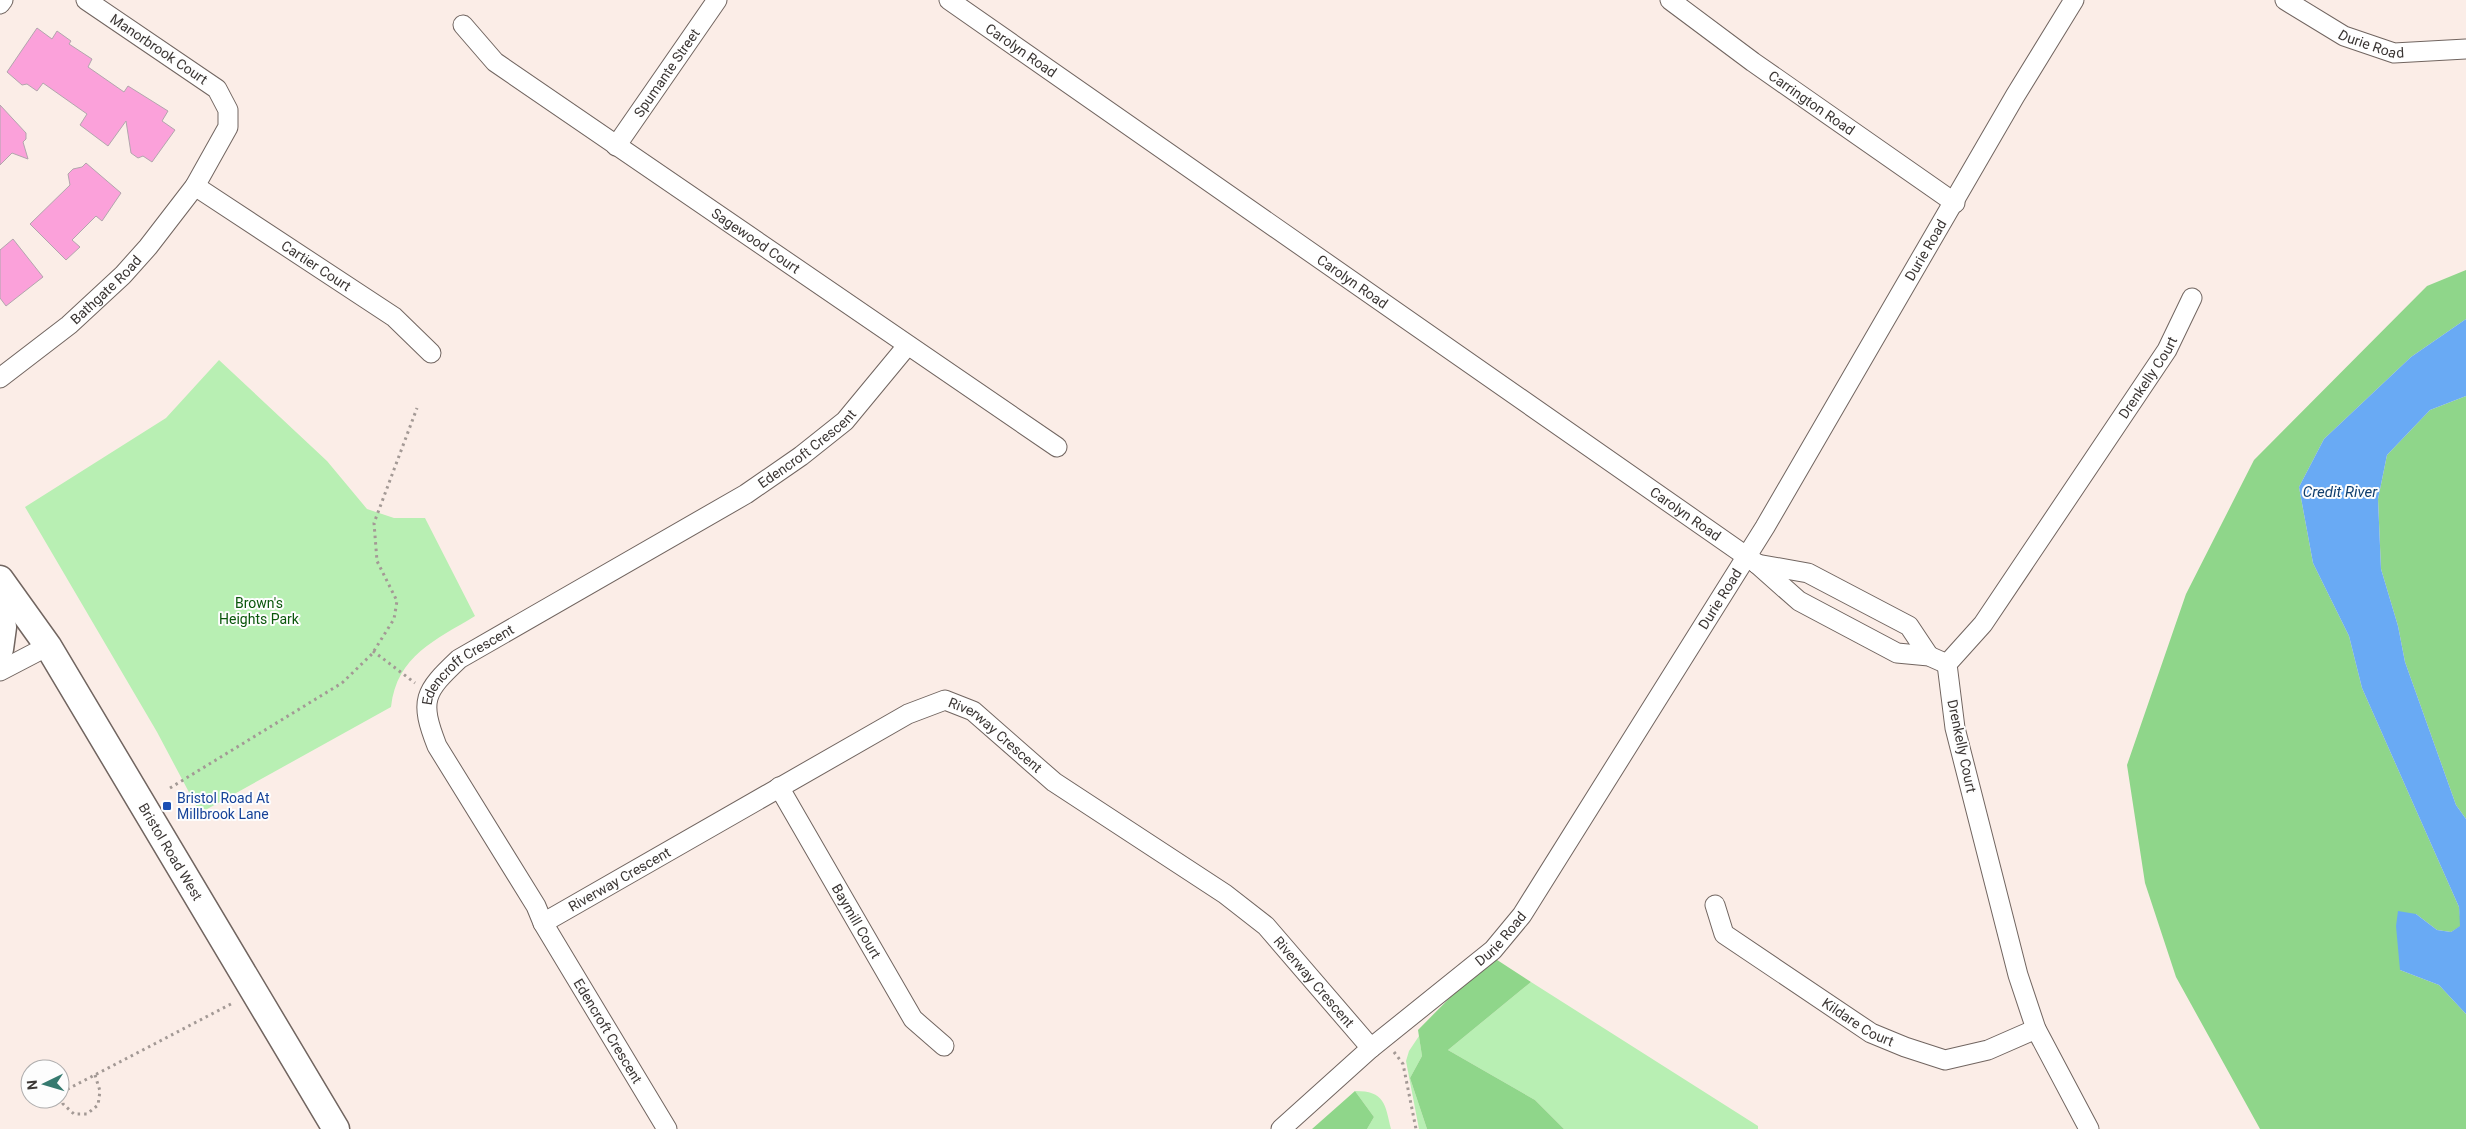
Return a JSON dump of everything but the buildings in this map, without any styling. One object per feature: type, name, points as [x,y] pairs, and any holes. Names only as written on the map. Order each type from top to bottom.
[{"type":"street","points":[[0,4],[3,0]]},
{"type":"street","name":"Manorbrook Court","points":[[86,0],[210,84],[222,95],[228,110],[228,126],[195,186]]},
{"type":"street","name":"Spumante Street","points":[[616,146],[717,0]]},
{"type":"street","name":"Carolyn Road","points":[[949,0],[1750,560],[1799,602],[1897,653],[1929,656],[1947,664]]},
{"type":"street","name":"Carrington Road","points":[[1670,0],[1754,62],[1955,203]]},
{"type":"street","name":"Durie Road","points":[[1281,1129],[1377,1043],[1493,950],[1522,915],[1750,560],[2015,96],[2074,0]]},
{"type":"street","name":"Durie Road","points":[[2285,0],[2344,36],[2394,53],[2466,49]]},
{"type":"street","name":"Sagewood Court","points":[[463,25],[495,62],[1057,447]]},
{"type":"street","name":"Cartier Court","points":[[195,186],[394,317],[431,353]]},
{"type":"street","name":"Bathgate Road","points":[[0,378],[69,324],[123,275],[148,247],[195,186]]},
{"type":"street","name":"Drenkelly Court","points":[[2089,1129],[2036,1029],[2018,975],[1955,728],[1947,664],[1983,624],[2167,350],[2192,298]]},
{"type":"street","name":"Edencroft Crescent","points":[[667,1129],[543,923],[536,906],[437,746],[426,718],[428,693],[440,677],[459,659],[746,494],[801,456],[845,421],[907,346]]},
{"type":"street","name":"Carolyn Road","points":[[1750,560],[1808,574],[1909,626],[1929,656]]},
{"type":"street","name":"Bristol Road West","points":[[0,579],[48,646],[336,1129]]},
{"type":"street","points":[[0,606],[3,626],[0,649]]},
{"type":"street","points":[[0,671],[48,646]]},
{"type":"street","name":"Riverway Crescent","points":[[543,923],[908,714],[945,700],[973,711],[1054,782],[1225,894],[1266,926],[1377,1043]]},
{"type":"street","name":"Baymill Court","points":[[779,788],[913,1018],[944,1046]]},
{"type":"street","name":"Kildare Court","points":[[1715,905],[1724,934],[1871,1033],[1905,1048],[1944,1060],[1988,1050],[2036,1029]]},
{"type":"path","points":[[170,788],[342,683],[373,651],[394,619],[397,601],[377,561],[374,523],[417,408]]},
{"type":"path","points":[[373,651],[428,693]]},
{"type":"path","points":[[95,1074],[100,1091],[98,1105],[87,1114],[74,1114],[63,1104],[62,1092],[95,1074],[231,1004]]},
{"type":"path","points":[[1377,1043],[1403,1064],[1416,1129]]},
{"type":"green space","points":[[2466,270],[2466,319],[2411,357],[2324,439],[2299,487],[2313,563],[2349,636],[2362,688],[2459,907],[2461,926],[2451,932],[2437,930],[2416,914],[2400,970],[2439,985],[2466,1014],[2466,1129],[2260,1129],[2176,977],[2145,883],[2127,765],[2186,594],[2254,460],[2427,286]]},
{"type":"green space","name":"Brown's Heights Park","points":[[219,360],[327,461],[367,509],[394,518],[425,518],[475,616],[433,642],[410,662],[401,674],[391,707],[200,813],[157,732],[25,507],[166,418]]},
{"type":"green space","points":[[2466,396],[2466,819],[2456,805],[2405,662],[2398,626],[2381,569],[2378,499],[2387,455],[2430,410]]},
{"type":"green space","points":[[1491,956],[1531,982],[1448,1050],[1535,1100],[1564,1129],[1427,1129],[1410,1078],[1422,1056],[1418,1030]]},
{"type":"green space","points":[[1531,982],[1758,1126],[1758,1129],[1564,1129],[1535,1100],[1448,1050]]},
{"type":"green space","points":[[1419,1036],[1422,1056],[1410,1078],[1427,1129],[1419,1129],[1406,1061],[1409,1051]]},
{"type":"green space","points":[[1355,1091],[1372,1093],[1378,1096],[1385,1106],[1391,1129],[1367,1129],[1374,1117]]},
{"type":"green space","points":[[1355,1091],[1374,1117],[1367,1129],[1312,1129]]},
{"type":"water","name":"Credit River","points":[[2466,319],[2466,396],[2430,410],[2387,455],[2378,499],[2381,569],[2398,626],[2405,662],[2456,805],[2466,819],[2466,1014],[2439,985],[2400,970],[2396,926],[2398,911],[2416,914],[2437,930],[2451,932],[2460,926],[2459,907],[2362,688],[2349,636],[2313,563],[2299,487],[2324,439],[2411,357]]},
{"type":"place","name":"Bristol Road At Millbrook Lane","points":[[167,806]]}]
